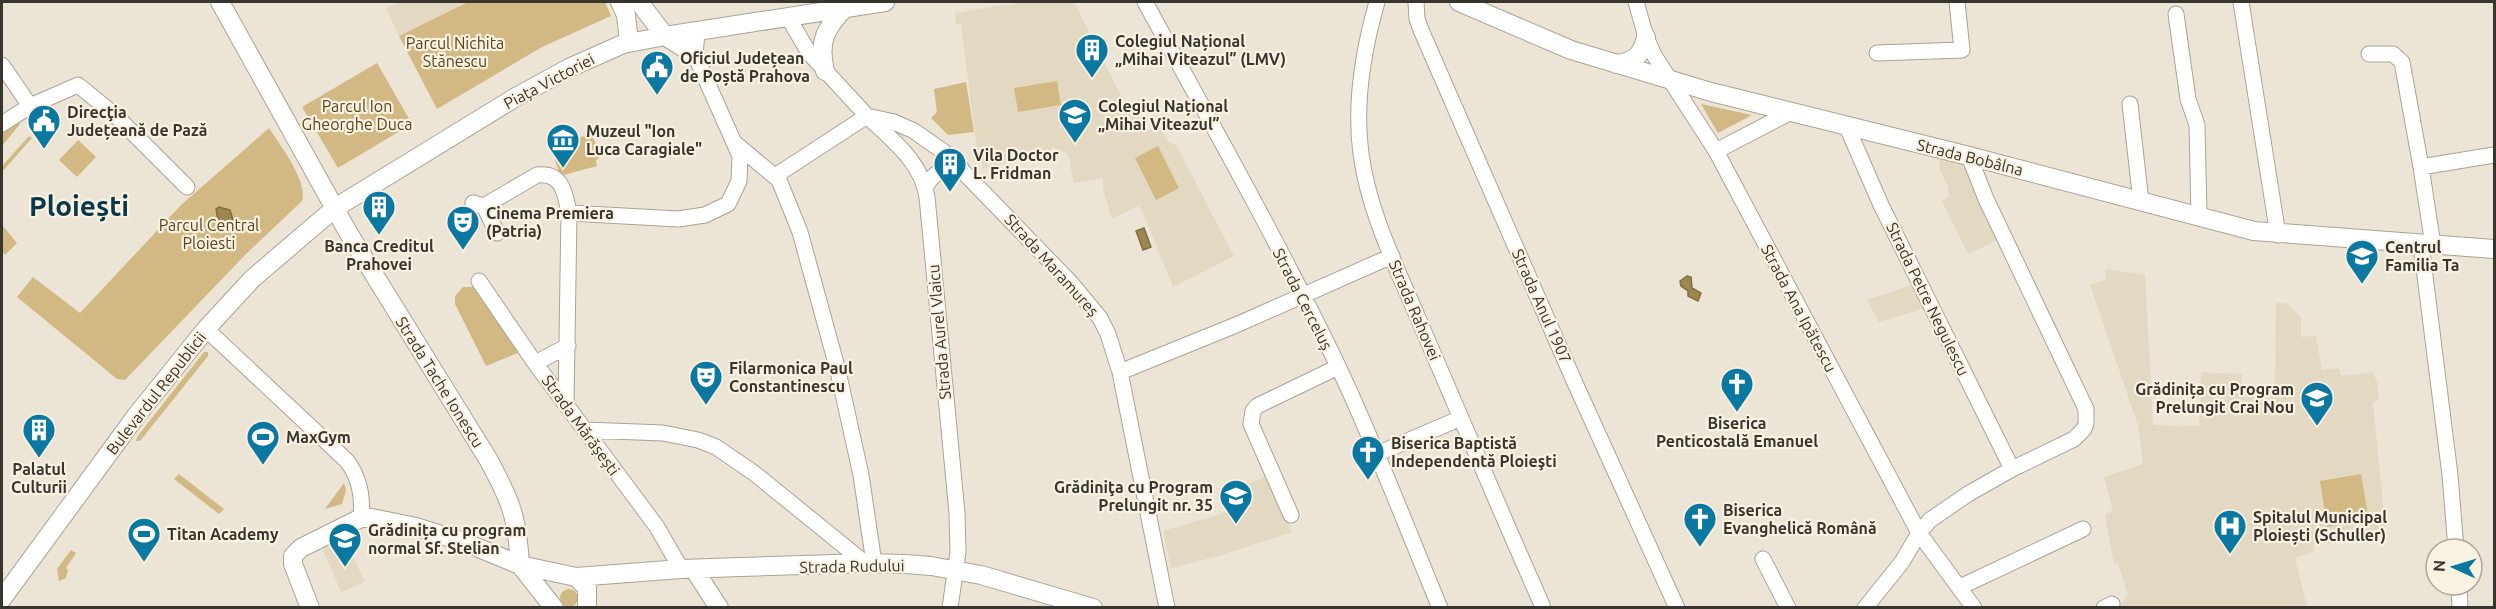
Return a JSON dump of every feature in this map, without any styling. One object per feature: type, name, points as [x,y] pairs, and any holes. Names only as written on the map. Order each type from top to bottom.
[{"type":"main road","name":"Strada Tache Ionescu","points":[[220,2],[334,208],[509,497],[516,519],[520,565]]},
{"type":"main road","points":[[620,2],[626,15],[629,42]]},
{"type":"main road","points":[[639,2],[665,36],[695,55]]},
{"type":"main road","name":"Piața Victoriei","points":[[334,208],[516,97],[569,68],[629,42],[885,2]]},
{"type":"main road","name":"Strada Bobâlna","points":[[1459,2],[1551,42],[1670,80],[1847,128],[1969,156],[2254,231],[2278,235],[2494,249]]},
{"type":"main road","points":[[825,71],[822,49],[826,30],[846,7]]},
{"type":"main road","points":[[1616,64],[1637,58],[1643,49],[1646,37]]},
{"type":"main road","name":"Bulevardul Republicii","points":[[2,599],[136,416],[206,328],[252,279],[334,208]]},
{"type":"main road","points":[[310,608],[293,562],[298,551],[361,518]]},
{"type":"main road","name":"Strada Rudului","points":[[361,518],[416,527],[464,542],[520,565],[573,576],[604,576],[687,569],[869,563],[931,566],[955,569],[1094,608]]},
{"type":"main road","points":[[520,565],[552,606]]},
{"type":"main road","name":"Strada Mărășești","points":[[687,569],[718,608]]},
{"type":"main road","points":[[552,606],[549,596],[553,584],[559,578],[573,576],[585,585],[586,603]]},
{"type":"main road","points":[[586,603],[604,576]]},
{"type":"street","name":"Strada Cerceluș","points":[[1145,2],[1303,296],[1338,367],[1377,454],[1440,608]]},
{"type":"street","name":"Strada Rahovei","points":[[1377,2],[1363,62],[1359,92],[1361,153],[1367,189],[1392,256],[1542,605]]},
{"type":"street","name":"Strada Anul 1907","points":[[1416,2],[1417,19],[1425,41],[1570,372],[1677,608]]},
{"type":"street","name":"Strada Ana Ipătescu","points":[[1636,2],[1646,37],[1670,80],[1716,151],[1919,533],[1974,608]]},
{"type":"street","points":[[1877,53],[1962,50],[1957,2]]},
{"type":"street","points":[[2241,2],[2278,235]]},
{"type":"street","points":[[2176,14],[2188,99],[2197,125],[2199,217]]},
{"type":"street","points":[[775,176],[867,116],[798,38],[788,17]]},
{"type":"street","points":[[569,213],[678,219],[705,215],[728,204],[737,187],[741,169],[736,144],[695,55],[697,32]]},
{"type":"street","points":[[2369,54],[2392,54],[2402,62],[2421,167],[2455,537]]},
{"type":"street","points":[[2,65],[30,106]]},
{"type":"street","points":[[2,124],[30,106],[73,86],[81,86],[116,116],[188,187]]},
{"type":"street","points":[[2130,104],[2141,202]]},
{"type":"street","points":[[1716,151],[1789,113]]},
{"type":"street","name":"Strada Maramureș","points":[[867,116],[894,122],[933,143],[961,168],[1092,307],[1108,334],[1120,372],[1167,608]]},
{"type":"street","name":"Strada Aurel Vlaicu","points":[[867,116],[910,159],[919,171],[925,188],[957,513],[958,536],[950,608]]},
{"type":"street","name":"Strada Petre Negulescu","points":[[1847,128],[1881,205],[2012,469]]},
{"type":"street","points":[[736,144],[775,176],[784,188],[800,232],[837,367],[861,476],[869,563]]},
{"type":"street","points":[[2421,167],[2494,154]]},
{"type":"street","points":[[1865,608],[1902,562],[1919,533],[1930,520],[2012,469],[2074,439],[2084,429],[2086,423],[2086,409],[1998,225],[1969,156]]},
{"type":"street","points":[[925,188],[934,174],[940,170],[961,168]]},
{"type":"street","points":[[497,233],[478,205],[537,175],[547,173],[554,176],[561,185],[569,213],[566,404]]},
{"type":"street","points":[[1120,372],[1303,296],[1392,256]]},
{"type":"street","name":"Strada Mărășești","points":[[479,281],[535,363],[687,569]]},
{"type":"street","points":[[206,328],[347,461],[360,485],[361,518]]},
{"type":"street","points":[[535,363],[568,346]]},
{"type":"street","points":[[1291,515],[1251,424],[1251,416],[1257,406],[1338,367]]},
{"type":"street","points":[[1377,454],[1461,418]]},
{"type":"street","points":[[585,430],[663,433],[698,440],[716,447],[754,473],[869,563]]},
{"type":"street","points":[[1960,587],[2083,529]]},
{"type":"street","points":[[1763,559],[1788,608]]},
{"type":"shaded area","points":[[399,2],[468,2],[399,36],[386,8]]},
{"type":"shaded area","name":"Colegiul Național „Mihai Viteazul”","points":[[1025,2],[1074,2],[1126,106],[1135,104],[1144,131],[1160,127],[1168,142],[1176,145],[1234,256],[1173,287],[1140,205],[1112,219],[1103,189],[1103,178],[1074,183],[1068,154],[1052,147],[1049,155],[1039,154],[983,169],[976,142],[961,24],[956,24],[955,13]]},
{"type":"shaded area","points":[[1941,158],[1965,165],[1998,240],[1968,254],[1942,201],[1949,197],[1948,186],[1939,167]]},
{"type":"shaded area","points":[[219,207],[230,210],[232,223],[218,220],[216,209]]},
{"type":"shaded area","points":[[1144,228],[1151,247],[1143,250],[1136,231]]},
{"type":"shaded area","points":[[2105,269],[2145,275],[2153,425],[2199,426],[2201,372],[2242,374],[2242,385],[2275,385],[2276,303],[2286,303],[2301,317],[2301,337],[2316,336],[2322,370],[2339,368],[2341,376],[2372,372],[2377,381],[2379,400],[2373,402],[2386,535],[2313,545],[2314,552],[2295,558],[2307,607],[2112,607],[2121,604],[2128,595],[2118,563],[2114,564],[2105,514],[2113,511],[2104,477],[2143,464],[2138,425],[2090,285],[2106,280]]},
{"type":"shaded area","points":[[1687,276],[1691,277],[1692,288],[1701,293],[1698,301],[1688,296],[1688,291],[1681,286],[1680,281]]},
{"type":"shaded area","points":[[1915,284],[1925,308],[1879,322],[1867,300]]},
{"type":"shaded area","name":"Grădiniţa cu Program Prelungit nr. 35","points":[[1269,475],[1292,532],[1222,555],[1171,568],[1163,531],[1231,511],[1225,494]]},
{"type":"shaded area","name":"Grădinița cu program normal Sf. Stelian","points":[[344,538],[365,582],[341,592],[322,547]]},
{"type":"green space","name":"Parcul Nichita Stănescu","points":[[468,2],[605,2],[611,16],[542,47],[437,109],[399,36]]},
{"type":"green space","name":"Parcul Ion Gheorghe Duca","points":[[377,63],[412,124],[338,168],[302,107]]},
{"type":"green space","points":[[1057,81],[1061,105],[1018,112],[1014,88]]},
{"type":"green space","points":[[966,82],[974,132],[948,135],[931,118],[937,112],[934,89]]},
{"type":"green space","points":[[1701,104],[1752,115],[1718,133]]},
{"type":"green space","points":[[17,122],[20,124],[2,146],[2,132]]},
{"type":"green space","name":"Parcul Central Ploiesti","points":[[269,128],[297,174],[303,193],[302,201],[246,254],[125,380],[117,379],[17,297],[33,277],[80,313],[181,205]]},
{"type":"green space","points":[[591,133],[601,157],[596,160],[597,166],[560,176],[552,150]]},
{"type":"green space","points":[[29,136],[32,138],[2,172],[2,166]]},
{"type":"green space","points":[[78,140],[96,157],[77,177],[59,160]]},
{"type":"green space","points":[[1158,146],[1179,188],[1156,200],[1135,158]]},
{"type":"green space","points":[[2,225],[17,243],[5,255],[2,251]]},
{"type":"green space","points":[[463,287],[474,287],[518,353],[486,366],[455,304],[455,296]]},
{"type":"green space","points":[[204,352],[208,352],[208,356],[140,441],[136,441],[137,437]]},
{"type":"green space","points":[[179,474],[224,509],[219,514],[174,479]]},
{"type":"green space","points":[[2361,474],[2369,520],[2327,527],[2320,481]]},
{"type":"green space","points":[[344,483],[346,490],[342,504],[325,509]]},
{"type":"green space","points":[[71,550],[76,553],[66,568],[68,570],[66,578],[59,581],[57,569]]},
{"type":"green space","points":[[569,589],[575,592],[578,598],[575,604],[569,607],[563,604],[560,598],[563,592]]},
{"type":"place","name":"Colegiul Național „Mihai Viteazul” (LMV)","points":[[1092,79]]},
{"type":"place","name":"Oficiul Județean de Poștă Prahova","points":[[657,96]]},
{"type":"place","name":"Colegiul Național „Mihai Viteazul”","points":[[1075,144]]},
{"type":"place","name":"Direcţia Județeană de Pază","points":[[44,150]]},
{"type":"place","name":"Muzeul \"Ion Luca Caragiale\"","points":[[563,169]]},
{"type":"place","name":"Vila Doctor L. Fridman","points":[[950,193]]},
{"type":"place","name":"Banca Creditul Prahovei","points":[[379,236]]},
{"type":"place","name":"Cinema Premiera (Patria)","points":[[463,251]]},
{"type":"place","name":"Centrul Familia Ta","points":[[2362,285]]},
{"type":"place","name":"Filarmonica Paul Constantinescu","points":[[706,406]]},
{"type":"place","name":"Biserica Penticostală Emanuel","points":[[1737,413]]},
{"type":"place","name":"Grădinița cu Program Prelungit Crai Nou","points":[[2317,427]]},
{"type":"place","name":"Palatul Culturii","points":[[39,459]]},
{"type":"place","name":"MaxGym","points":[[263,466]]},
{"type":"place","name":"Biserica Baptistă Independentă Ploieşti","points":[[1368,481]]},
{"type":"place","name":"Grădiniţa cu Program Prelungit nr. 35","points":[[1236,525]]},
{"type":"place","name":"Biserica Evanghelică Română","points":[[1700,548]]},
{"type":"place","name":"Spitalul Municipal Ploiești (Schuller)","points":[[2230,555]]},
{"type":"place","name":"Titan Academy","points":[[144,563]]},
{"type":"place","name":"Grădinița cu program normal Sf. Stelian","points":[[345,568]]},
{"type":"district","name":"Ploiești","points":[[79,206]]}]
